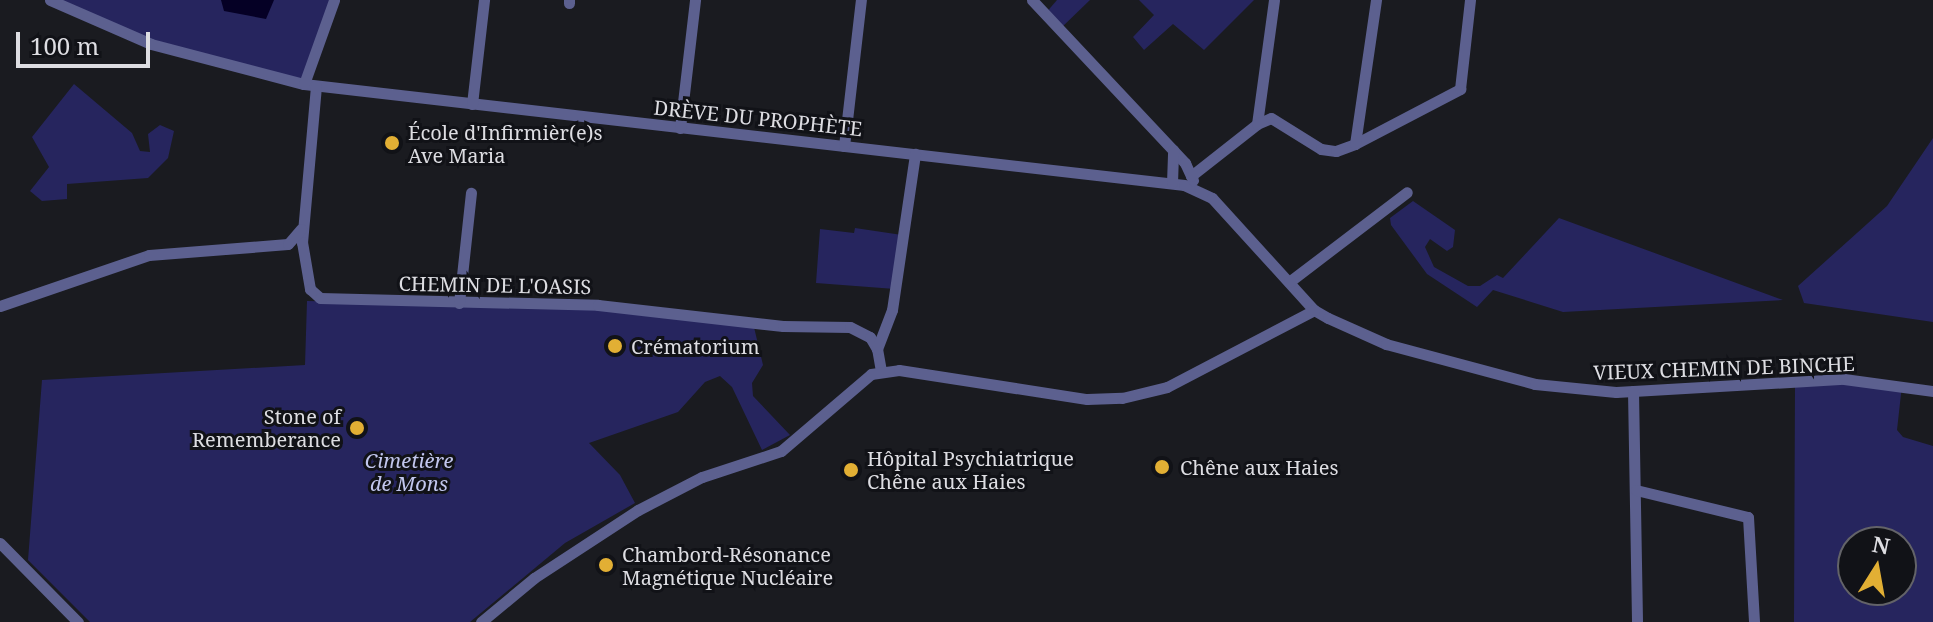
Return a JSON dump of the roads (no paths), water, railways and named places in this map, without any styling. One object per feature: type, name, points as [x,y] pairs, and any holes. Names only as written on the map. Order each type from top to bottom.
[{"type":"street","name":"DRÈVE DU PROPHÈTE","points":[[50,0],[151,44],[310,85],[1172,183],[1193,182]]},
{"type":"street","name":"CHEMIN DE L'OASIS","points":[[334,0],[310,85],[302,224],[310,289],[320,298],[618,307],[783,326],[850,327],[870,337],[877,349]]},
{"type":"street","points":[[472,104],[484,0]]},
{"type":"street","points":[[680,128],[695,0]]},
{"type":"street","points":[[844,146],[861,0]]},
{"type":"street","name":"VIEUX CHEMIN DE BINCHE","points":[[1032,0],[1173,149],[1193,182],[1212,198],[1314,310],[1386,344],[1567,390],[1633,391],[1844,379],[1933,391]]},
{"type":"street","points":[[1257,124],[1274,0]]},
{"type":"street","points":[[1355,144],[1376,0]]},
{"type":"street","points":[[1193,182],[1257,124],[1279,119],[1329,150],[1355,144],[1460,89],[1470,0]]},
{"type":"street","points":[[1172,183],[1173,149]]},
{"type":"street","points":[[881,371],[877,349],[892,310],[915,154]]},
{"type":"street","points":[[1289,282],[1407,192]]},
{"type":"street","points":[[459,303],[471,193]]},
{"type":"street","points":[[0,306],[149,255],[288,244],[297,238],[302,224]]},
{"type":"street","points":[[481,622],[534,578],[652,502],[702,477],[781,451],[859,381],[881,371],[1087,399],[1122,398],[1167,387],[1314,310]]},
{"type":"street","points":[[1633,391],[1637,622]]},
{"type":"street","points":[[1636,490],[1748,517],[1754,622]]},
{"type":"street","points":[[0,543],[78,622]]},
{"type":"place","name":"École d'Infirmièr(e)s Ave Maria","points":[[392,143]]},
{"type":"place","name":"Crématorium","points":[[615,346]]},
{"type":"place","name":"Stone of Rememberance","points":[[357,428]]},
{"type":"place","name":"Chêne aux Haies","points":[[1162,467]]},
{"type":"place","name":"Hôpital Psychiatrique Chêne aux Haies","points":[[851,470]]},
{"type":"place","name":"Chambord-Résonance Magnétique Nucléaire","points":[[606,565]]},
{"type":"park label","name":"Cimetière de Mons","points":[[409,472]]}]
